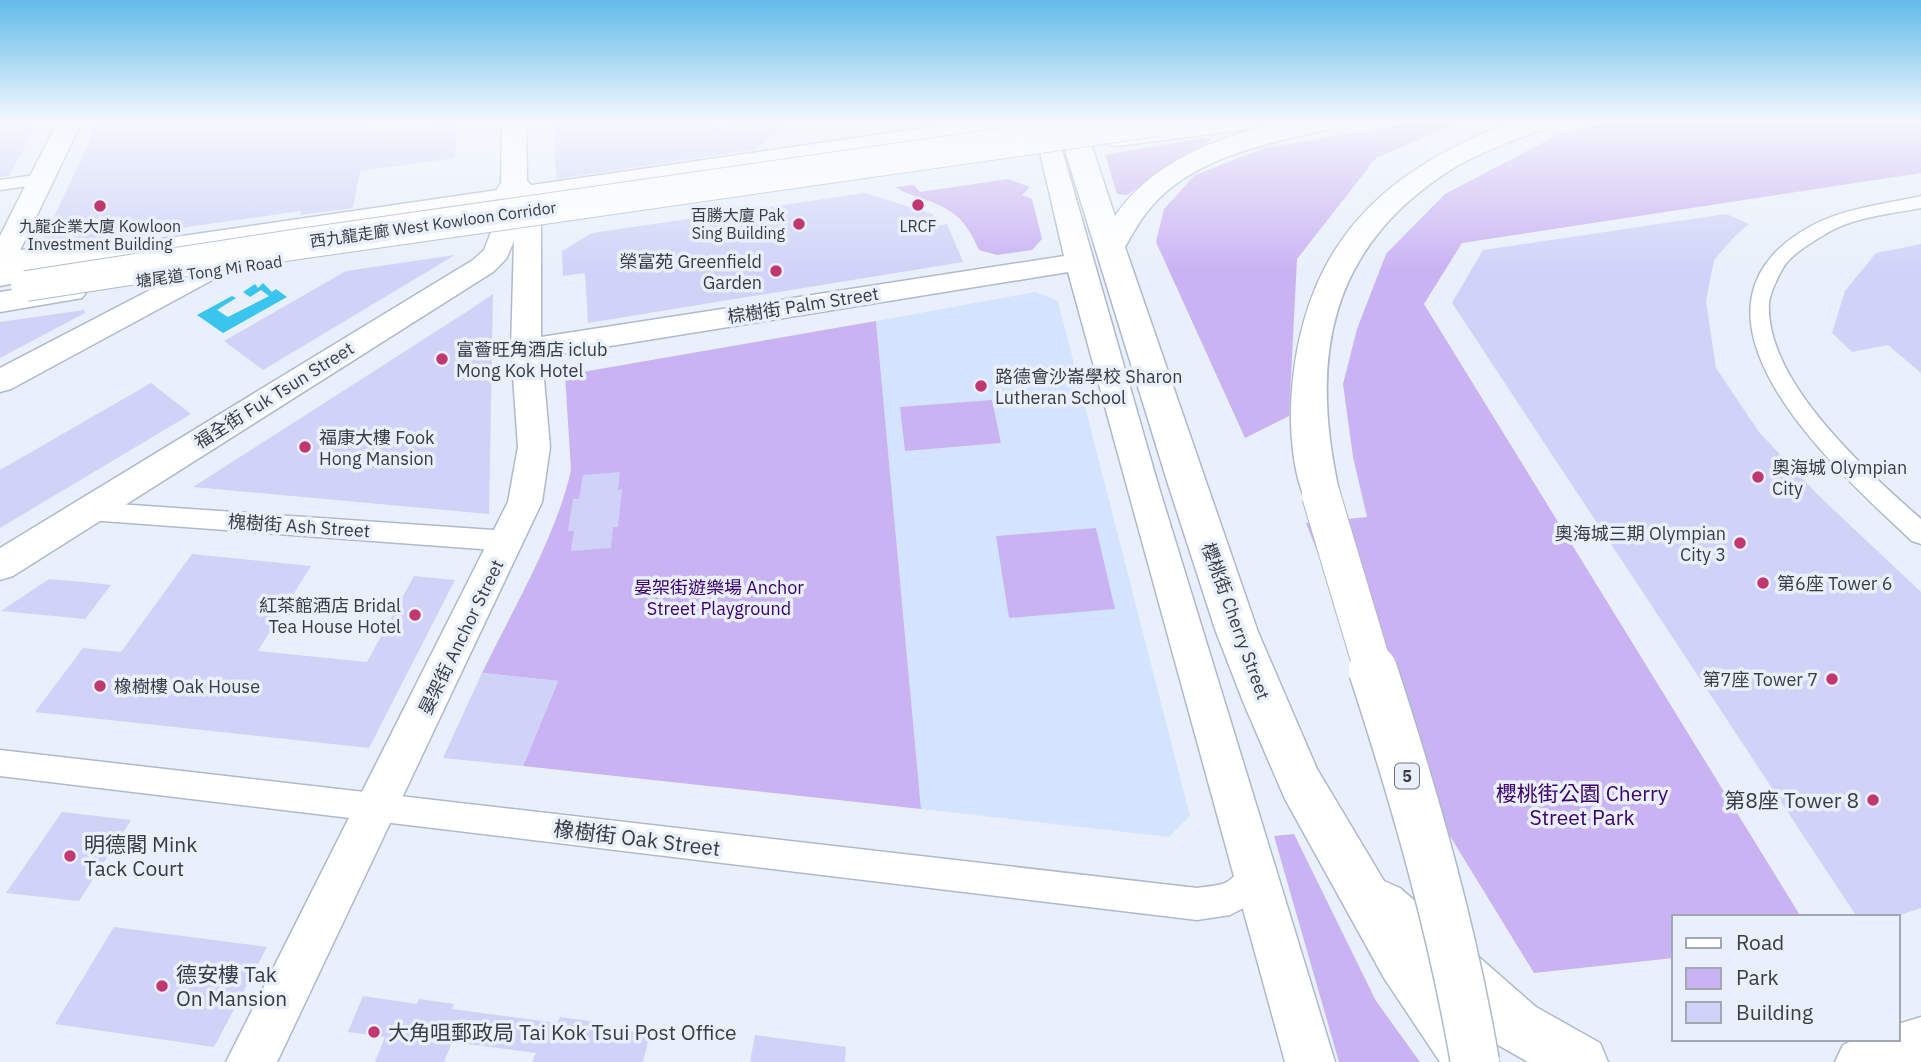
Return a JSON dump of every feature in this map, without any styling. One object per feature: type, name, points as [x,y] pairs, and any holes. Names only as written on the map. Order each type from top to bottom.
[{"type":"main road","name":"塘尾道 Tong Mi Road","points":[[0,272],[515,191],[665,171]]},
{"type":"main road","name":"西九龍走廊 West Kowloon Corridor","points":[[0,272],[366,234],[811,171]]},
{"type":"main road","name":"塘尾道 Tong Mi Road","points":[[0,302],[913,171]]},
{"type":"main road","name":"櫻桃街 Cherry Street","points":[[1072,171],[1094,254],[1247,656],[1301,784],[1402,960],[1473,1062]]},
{"type":"main road","points":[[1094,254],[1144,197],[1182,171]]},
{"type":"main road","name":"5","points":[[1429,171],[1388,202],[1367,225],[1338,265],[1322,303],[1311,350],[1308,407],[1321,495],[1354,617],[1432,860],[1465,1001],[1473,1062]]},
{"type":"main road","points":[[1361,885],[1517,1026],[1581,1062]]},
{"type":"street","points":[[0,272],[46,171]]},
{"type":"street","name":"福全街 Fuk Tsun Street","points":[[0,566],[483,266],[517,226],[515,171]]},
{"type":"street","points":[[0,185],[42,179]]},
{"type":"street","points":[[1921,202],[1858,216],[1819,230],[1793,246],[1773,265],[1763,285],[1758,306],[1761,331],[1771,363],[1791,400],[1859,477],[1921,534]]},
{"type":"street","name":"晏架街 Anchor Street","points":[[251,1062],[525,502],[534,447],[517,226]]},
{"type":"street","name":"棕樹街 Palm Street","points":[[526,349],[1094,254]]},
{"type":"street","name":"櫻桃街 Cherry Street","points":[[1094,254],[1175,607],[1256,866],[1310,1062]]},
{"type":"street","points":[[0,381],[206,272]]},
{"type":"street","name":"槐樹街 Ash Street","points":[[89,510],[508,541]]},
{"type":"street","name":"橡樹街 Oak Street","points":[[0,763],[1197,904],[1230,899],[1247,890],[1256,866]]},
{"type":"street","points":[[1860,1062],[1921,1041]]},
{"type":"shaded area","points":[[1035,292],[1058,301],[1190,816],[1169,837],[921,809],[876,321]]},
{"type":"green space","points":[[1110,171],[1164,171],[1127,195],[1117,194]]},
{"type":"green space","points":[[1206,171],[1366,171],[1297,259],[1289,416],[1245,438],[1156,242],[1164,209],[1195,175]]},
{"type":"green space","name":"櫻桃街公園 Cherry Street Park","points":[[1490,171],[1921,171],[1921,173],[1462,243],[1424,304],[1800,915],[1672,915],[1672,958],[1534,973],[1418,784],[1361,663],[1306,523],[1367,517],[1353,457],[1343,384],[1357,329],[1386,254],[1445,194]]},
{"type":"green space","points":[[1008,179],[1030,187],[1022,195],[1032,199],[1042,239],[1032,250],[997,255],[979,250],[969,230],[950,211],[896,187],[914,185],[920,192]]},
{"type":"green space","name":"晏架街遊樂場 Anchor Street Playground","points":[[876,321],[921,809],[523,766],[558,681],[482,673],[545,546],[571,470],[565,375]]},
{"type":"green space","points":[[992,400],[1001,443],[905,451],[900,407]]},
{"type":"green space","points":[[1096,528],[1115,609],[1009,618],[996,536]]},
{"type":"green space","points":[[1294,834],[1376,1001],[1420,1062],[1339,1062],[1274,836]]},
{"type":"water","points":[[263,283],[272,292],[276,289],[287,297],[223,333],[197,315],[232,296],[236,298],[217,310],[228,317],[269,296],[261,290],[250,297],[243,292],[255,284],[258,288]]},
{"type":"building","points":[[0,171],[12,171],[9,176],[0,177]]},
{"type":"building","points":[[76,171],[363,171],[360,171],[353,208],[300,215],[301,211],[68,244],[41,245]]},
{"type":"building","points":[[556,171],[614,171],[556,179]]},
{"type":"building","points":[[865,193],[933,214],[935,226],[947,224],[963,262],[588,323],[585,273],[563,276],[562,251],[592,233]]},
{"type":"building","name":"奧海城三期 Olympian City 3","points":[[1726,214],[1749,224],[1714,260],[1706,301],[1716,368],[1759,432],[1818,495],[1921,592],[1921,908],[1900,915],[1856,915],[1452,303],[1483,250]]},
{"type":"building","points":[[1921,244],[1921,373],[1888,345],[1852,352],[1832,333],[1845,291],[1876,253]]},
{"type":"building","points":[[455,255],[263,370],[224,341],[346,271]]},
{"type":"building","points":[[493,294],[489,514],[193,487],[471,309]]},
{"type":"building","points":[[84,310],[85,313],[0,358],[0,322]]},
{"type":"building","points":[[151,383],[191,414],[0,528],[0,470]]},
{"type":"building","points":[[620,472],[618,490],[622,489],[618,527],[613,527],[611,548],[571,551],[574,531],[568,531],[573,499],[579,499],[583,475]]},
{"type":"building","points":[[192,554],[311,566],[258,651],[367,662],[414,576],[455,580],[369,748],[35,712],[83,648],[121,652]]},
{"type":"building","points":[[49,579],[111,585],[85,619],[1,611]]},
{"type":"building","points":[[482,673],[558,681],[523,766],[443,758]]},
{"type":"building","name":"明德閣 Mink Tack Court","points":[[62,812],[131,820],[79,901],[6,893]]},
{"type":"building","name":"德安樓 Tak On Mansion","points":[[114,927],[267,947],[214,1047],[55,1024]]},
{"type":"building","points":[[363,996],[417,1004],[419,999],[454,1004],[452,1009],[557,1023],[560,1017],[596,1022],[595,1026],[650,1034],[643,1062],[532,1062],[536,1053],[452,1042],[444,1062],[375,1062],[385,1037],[348,1032]]},
{"type":"building","points":[[755,1035],[846,1047],[845,1062],[750,1062]]},
{"type":"place","name":"LRCF","points":[[918,205]]},
{"type":"place","name":"九龍企業大廈 Kowloon Investment Building","points":[[100,206]]},
{"type":"place","name":"百勝大廈 Pak Sing Building","points":[[799,224]]},
{"type":"place","name":"榮富苑 Greenfield Garden","points":[[776,271]]},
{"type":"place","name":"富薈旺角酒店 iclub Mong Kok Hotel","points":[[442,359]]},
{"type":"place","name":"路德會沙崙學校 Sharon Lutheran School","points":[[981,386]]},
{"type":"place","name":"福康大樓 Fook Hong Mansion","points":[[305,447]]},
{"type":"place","name":"奧海城 Olympian City","points":[[1758,477]]},
{"type":"place","name":"奧海城三期 Olympian City 3","points":[[1740,543]]},
{"type":"place","name":"第6座 Tower 6","points":[[1763,583]]},
{"type":"place","name":"紅茶館酒店 Bridal Tea House Hotel","points":[[415,615]]},
{"type":"place","name":"第7座 Tower 7","points":[[1832,679]]},
{"type":"place","name":"橡樹樓 Oak House","points":[[100,686]]},
{"type":"place","name":"第8座 Tower 8","points":[[1873,800]]},
{"type":"place","name":"明德閣 Mink Tack Court","points":[[70,856]]},
{"type":"place","name":"德安樓 Tak On Mansion","points":[[162,986]]},
{"type":"place","name":"大角咀郵政局 Tai Kok Tsui Post Office","points":[[374,1032]]}]
